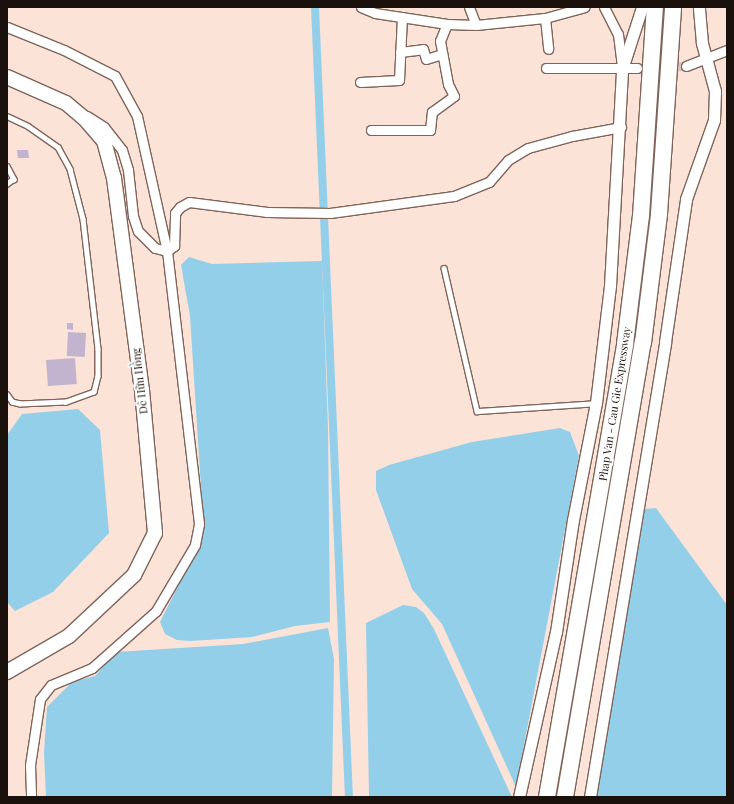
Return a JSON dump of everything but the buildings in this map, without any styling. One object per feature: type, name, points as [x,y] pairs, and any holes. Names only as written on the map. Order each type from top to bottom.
[{"type":"highway","name":"Phap Van - Cau Gie Expressway","points":[[547,797],[625,344],[641,216],[655,7]]},
{"type":"highway","name":"Phap Van - Cau Gie Expressway","points":[[565,797],[643,343],[659,214],[673,7]]},
{"type":"main road","name":"Đê Hữu Hồng","points":[[7,77],[66,103],[80,114],[104,141],[114,178],[142,390],[155,533],[134,575],[69,636],[7,672]]},
{"type":"street","points":[[361,7],[375,13],[446,24],[476,25],[545,18],[585,7]]},
{"type":"street","points":[[469,7],[476,25]]},
{"type":"street","points":[[519,797],[556,632],[574,520],[596,403],[610,286],[621,127],[622,69],[618,34],[604,7]]},
{"type":"street","points":[[622,69],[642,7]]},
{"type":"street","points":[[590,797],[665,342],[686,199],[714,120],[715,91],[705,61],[698,24],[698,7]]},
{"type":"street","points":[[360,82],[399,80],[402,17]]},
{"type":"street","points":[[545,18],[548,49]]},
{"type":"street","points":[[371,130],[430,130],[432,112],[454,96],[448,84],[440,41],[446,24]]},
{"type":"street","points":[[7,27],[64,50],[115,76],[137,116],[166,251],[199,524],[195,545],[156,611],[92,668],[51,685],[40,699],[30,765],[31,797]]},
{"type":"street","points":[[400,52],[422,50],[426,59],[442,54]]},
{"type":"street","points":[[686,66],[705,61],[727,50]]},
{"type":"street","points":[[546,68],[637,68]]},
{"type":"street","points":[[80,114],[88,116],[104,127],[122,150],[128,170],[133,216],[138,231],[155,248],[166,251],[174,246],[175,213],[180,207],[189,202],[268,212],[330,213],[454,196],[489,182],[508,160],[528,148],[572,136],[621,127]]},
{"type":"lane","points":[[7,116],[28,126],[58,147],[70,169],[83,219],[98,349],[98,376],[94,392],[66,402],[20,404],[12,402],[7,395]]},
{"type":"lane","points":[[7,166],[14,179],[7,184]]},
{"type":"lane","points":[[444,268],[477,411],[596,403]]},
{"type":"water","points":[[189,257],[212,264],[322,261],[328,428],[330,622],[295,626],[252,637],[190,641],[177,640],[165,634],[160,622],[197,548],[201,530],[202,503],[190,316],[181,265]]},
{"type":"water","points":[[78,409],[100,430],[109,533],[53,592],[15,611],[7,602],[7,435],[22,414]]},
{"type":"water","points":[[560,428],[570,432],[579,456],[516,787],[442,624],[412,589],[376,490],[376,471],[389,465],[472,442]]},
{"type":"water","points":[[656,508],[727,605],[727,797],[594,797],[596,773],[617,672],[642,509]]},
{"type":"water","points":[[403,605],[416,607],[424,613],[434,629],[512,797],[369,797],[366,623]]},
{"type":"water","points":[[328,628],[334,659],[332,797],[46,797],[44,753],[47,707],[72,682],[95,676],[116,652],[243,644]]},
{"type":"waterway","points":[[315,7],[349,797]]},
{"type":"tunnel","points":[[637,68],[686,66]]}]
